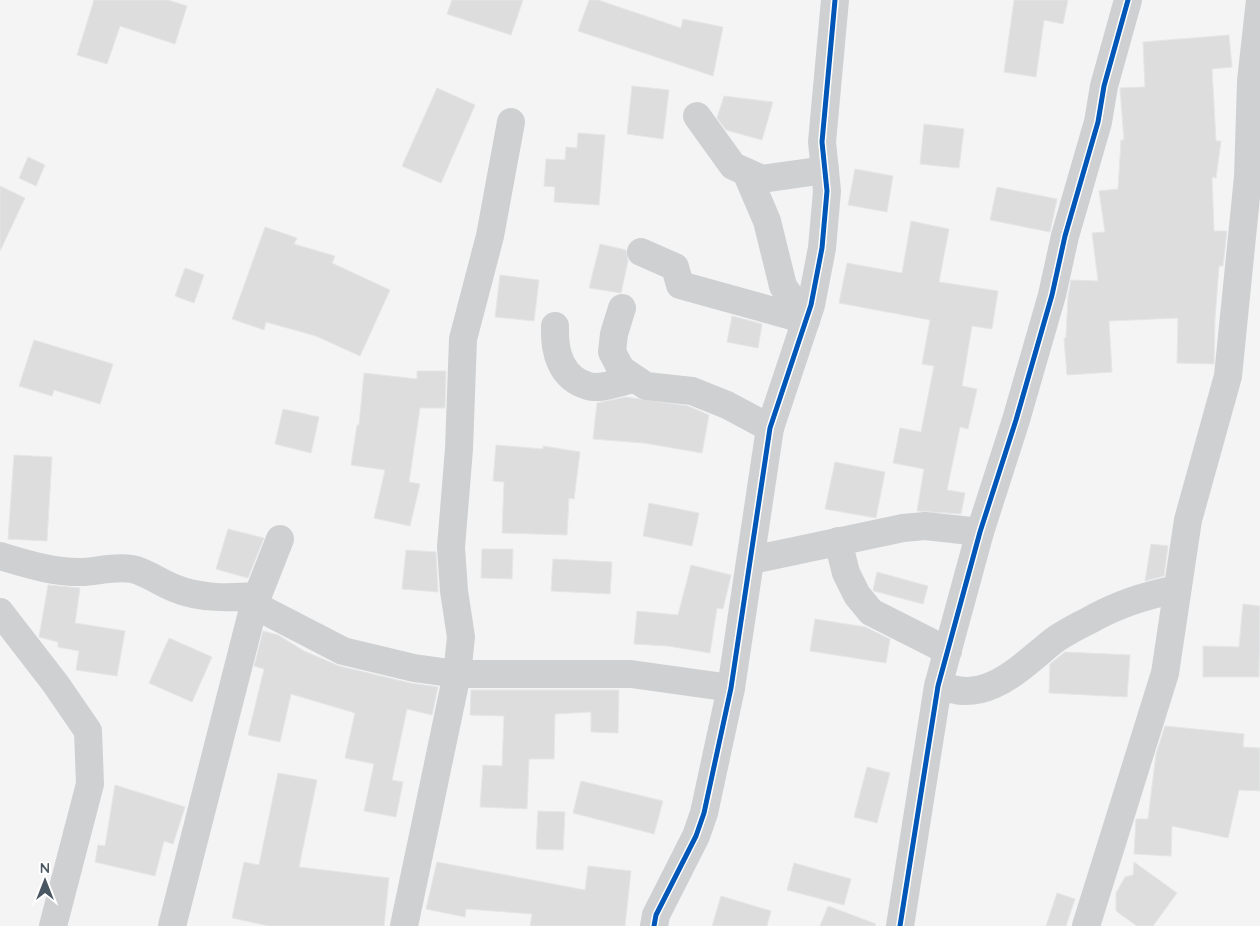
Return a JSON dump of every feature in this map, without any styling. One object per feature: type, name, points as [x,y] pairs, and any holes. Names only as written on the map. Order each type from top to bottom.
[{"type":"street","points":[[654,926],[656,914],[696,836],[732,688],[770,428],[806,320],[822,248],[827,191],[822,142],[835,0]]},
{"type":"street","points":[[900,926],[939,684],[980,532],[1047,314],[1065,236],[1098,122],[1104,86],[1128,0]]},
{"type":"street","points":[[1086,926],[1165,673],[1188,520],[1228,376],[1248,177],[1251,81],[1260,0]]},
{"type":"street","points":[[697,116],[732,166],[762,179],[825,170]]},
{"type":"street","points":[[404,926],[457,674],[461,637],[454,591],[452,547],[459,449],[463,339],[490,236],[511,122]]},
{"type":"street","points":[[746,172],[767,221],[783,286],[806,320]]},
{"type":"street","points":[[641,252],[675,267],[680,285],[806,320]]},
{"type":"street","points":[[622,308],[614,334],[612,352],[621,369],[646,386],[692,391],[727,405],[770,428]]},
{"type":"street","points":[[555,326],[555,347],[559,360],[569,374],[589,386],[635,379]]},
{"type":"street","points":[[752,560],[838,541],[918,527],[980,532]]},
{"type":"street","points":[[172,926],[256,601],[280,539]]},
{"type":"street","points":[[838,541],[846,573],[857,595],[871,612],[948,651]]},
{"type":"street","points":[[0,556],[58,572],[84,572],[111,567],[134,569],[174,589],[197,595],[256,601],[343,652],[414,668],[457,674],[630,674],[732,688]]},
{"type":"street","points":[[939,684],[954,692],[975,691],[1001,682],[1028,664],[1053,641],[1089,620],[1138,598],[1178,590]]},
{"type":"street","points":[[0,612],[55,683],[88,731],[90,784],[53,926]]},
{"type":"building","points":[[94,0],[168,0],[187,6],[175,44],[120,26],[107,64],[77,55]]},
{"type":"building","points":[[452,0],[523,0],[511,35],[447,14]]},
{"type":"building","points":[[589,0],[598,0],[681,28],[683,19],[723,27],[713,76],[578,31]]},
{"type":"building","points":[[1014,0],[1068,0],[1063,24],[1044,20],[1036,77],[1004,72]]},
{"type":"building","points":[[1229,35],[1232,67],[1212,69],[1216,141],[1221,141],[1216,178],[1212,177],[1214,231],[1227,231],[1223,266],[1219,266],[1214,364],[1177,363],[1178,318],[1109,321],[1112,372],[1067,375],[1064,338],[1066,338],[1068,297],[1071,280],[1098,281],[1092,233],[1105,232],[1099,191],[1118,189],[1121,140],[1124,140],[1120,88],[1145,87],[1143,42]]},
{"type":"building","points":[[632,86],[669,90],[663,139],[627,134]]},
{"type":"building","points":[[437,88],[475,105],[441,183],[402,166]]},
{"type":"building","points":[[724,96],[773,102],[762,140],[726,130],[717,118]]},
{"type":"building","points":[[924,124],[964,129],[959,168],[920,164]]},
{"type":"building","points":[[578,133],[605,135],[599,205],[554,202],[555,187],[544,186],[546,159],[565,160],[566,147],[577,148]]},
{"type":"building","points":[[28,157],[45,165],[36,186],[19,178]]},
{"type":"building","points":[[855,169],[893,176],[887,212],[848,205]]},
{"type":"building","points":[[0,186],[25,198],[0,251]]},
{"type":"building","points":[[997,187],[1057,199],[1050,232],[990,220]]},
{"type":"building","points":[[911,221],[949,229],[939,282],[998,291],[992,329],[972,326],[962,386],[977,389],[968,429],[960,427],[947,490],[965,493],[961,514],[917,511],[924,469],[893,463],[900,428],[921,432],[934,366],[922,364],[930,320],[839,303],[847,263],[902,273]]},
{"type":"building","points":[[265,227],[297,238],[294,244],[335,256],[332,263],[390,290],[360,356],[316,336],[266,322],[264,330],[232,319]]},
{"type":"building","points":[[600,244],[626,250],[628,261],[621,293],[589,288]]},
{"type":"building","points":[[185,268],[204,275],[194,303],[175,296]]},
{"type":"building","points":[[500,275],[539,280],[534,321],[495,317]]},
{"type":"building","points":[[732,316],[762,324],[758,348],[727,342]]},
{"type":"building","points":[[34,340],[113,364],[100,404],[54,390],[52,396],[19,386]]},
{"type":"building","points":[[417,371],[446,371],[445,408],[420,408],[409,482],[420,484],[410,526],[374,518],[385,470],[351,465],[357,425],[359,425],[364,373],[417,379]]},
{"type":"building","points":[[626,397],[688,406],[709,415],[702,453],[644,443],[593,439],[597,403]]},
{"type":"building","points":[[283,409],[319,417],[311,453],[275,444]]},
{"type":"building","points":[[496,445],[543,449],[543,446],[580,452],[574,499],[569,498],[567,535],[502,533],[504,482],[493,481]]},
{"type":"building","points":[[14,455],[52,457],[47,541],[8,539]]},
{"type":"building","points":[[835,462],[885,472],[876,518],[825,509]]},
{"type":"building","points":[[649,503],[699,513],[692,546],[643,536]]},
{"type":"building","points":[[228,529],[264,538],[248,578],[216,569]]},
{"type":"building","points":[[1151,544],[1168,546],[1164,576],[1145,581]]},
{"type":"building","points":[[482,549],[513,549],[512,579],[481,578]]},
{"type":"building","points":[[406,550],[436,552],[438,592],[402,589]]},
{"type":"building","points":[[553,559],[612,562],[610,594],[551,591]]},
{"type":"building","points":[[691,565],[731,575],[723,609],[717,608],[710,653],[668,646],[634,644],[637,611],[678,615]]},
{"type":"building","points":[[877,572],[928,586],[923,604],[874,591]]},
{"type":"building","points":[[48,585],[80,588],[75,623],[125,631],[117,676],[76,670],[79,651],[58,647],[58,642],[39,637]]},
{"type":"building","points":[[1243,604],[1260,606],[1259,677],[1203,677],[1203,646],[1239,647]]},
{"type":"building","points":[[815,619],[865,627],[890,639],[886,663],[810,651]]},
{"type":"building","points":[[263,631],[278,635],[304,651],[339,666],[410,683],[438,687],[432,715],[407,709],[392,780],[403,782],[396,817],[364,811],[374,764],[345,758],[355,713],[291,694],[280,742],[248,735],[264,669],[254,666]]},
{"type":"building","points":[[169,638],[212,657],[192,702],[149,683]]},
{"type":"building","points":[[1065,652],[1130,655],[1127,697],[1049,693],[1050,664]]},
{"type":"building","points":[[471,690],[619,690],[618,733],[591,732],[591,712],[555,714],[554,759],[529,759],[527,809],[480,807],[483,765],[502,766],[504,716],[470,715]]},
{"type":"building","points":[[1165,726],[1244,734],[1243,747],[1260,748],[1260,791],[1239,790],[1228,838],[1172,826],[1171,856],[1134,854],[1136,819],[1148,819],[1156,754]]},
{"type":"building","points":[[867,767],[890,773],[877,823],[854,817]]},
{"type":"building","points":[[278,773],[317,780],[299,867],[389,878],[384,926],[269,926],[232,918],[244,862],[259,865]]},
{"type":"building","points":[[581,781],[663,801],[654,834],[573,813]]},
{"type":"building","points":[[115,785],[185,807],[173,844],[164,841],[155,876],[95,862],[98,845],[105,846]]},
{"type":"building","points":[[538,811],[565,812],[563,850],[536,849]]},
{"type":"building","points":[[437,862],[585,890],[588,866],[631,871],[625,926],[530,926],[532,914],[466,909],[465,917],[426,909]]},
{"type":"building","points":[[1134,862],[1177,893],[1153,926],[1137,926],[1116,911],[1116,893],[1125,877],[1133,875]]},
{"type":"building","points":[[794,863],[851,879],[844,905],[787,890]]},
{"type":"building","points":[[1057,893],[1075,899],[1066,926],[1046,926]]},
{"type":"building","points":[[721,896],[771,911],[767,926],[712,926]]},
{"type":"building","points":[[828,906],[876,924],[875,926],[820,926]]},
{"type":"cycle path","points":[[654,926],[656,915],[696,836],[704,813],[731,688],[770,428],[811,305],[822,248],[827,191],[822,142],[835,0]]},
{"type":"cycle path","points":[[900,926],[938,686],[980,532],[1016,420],[1052,295],[1065,236],[1098,122],[1104,86],[1128,0]]}]
